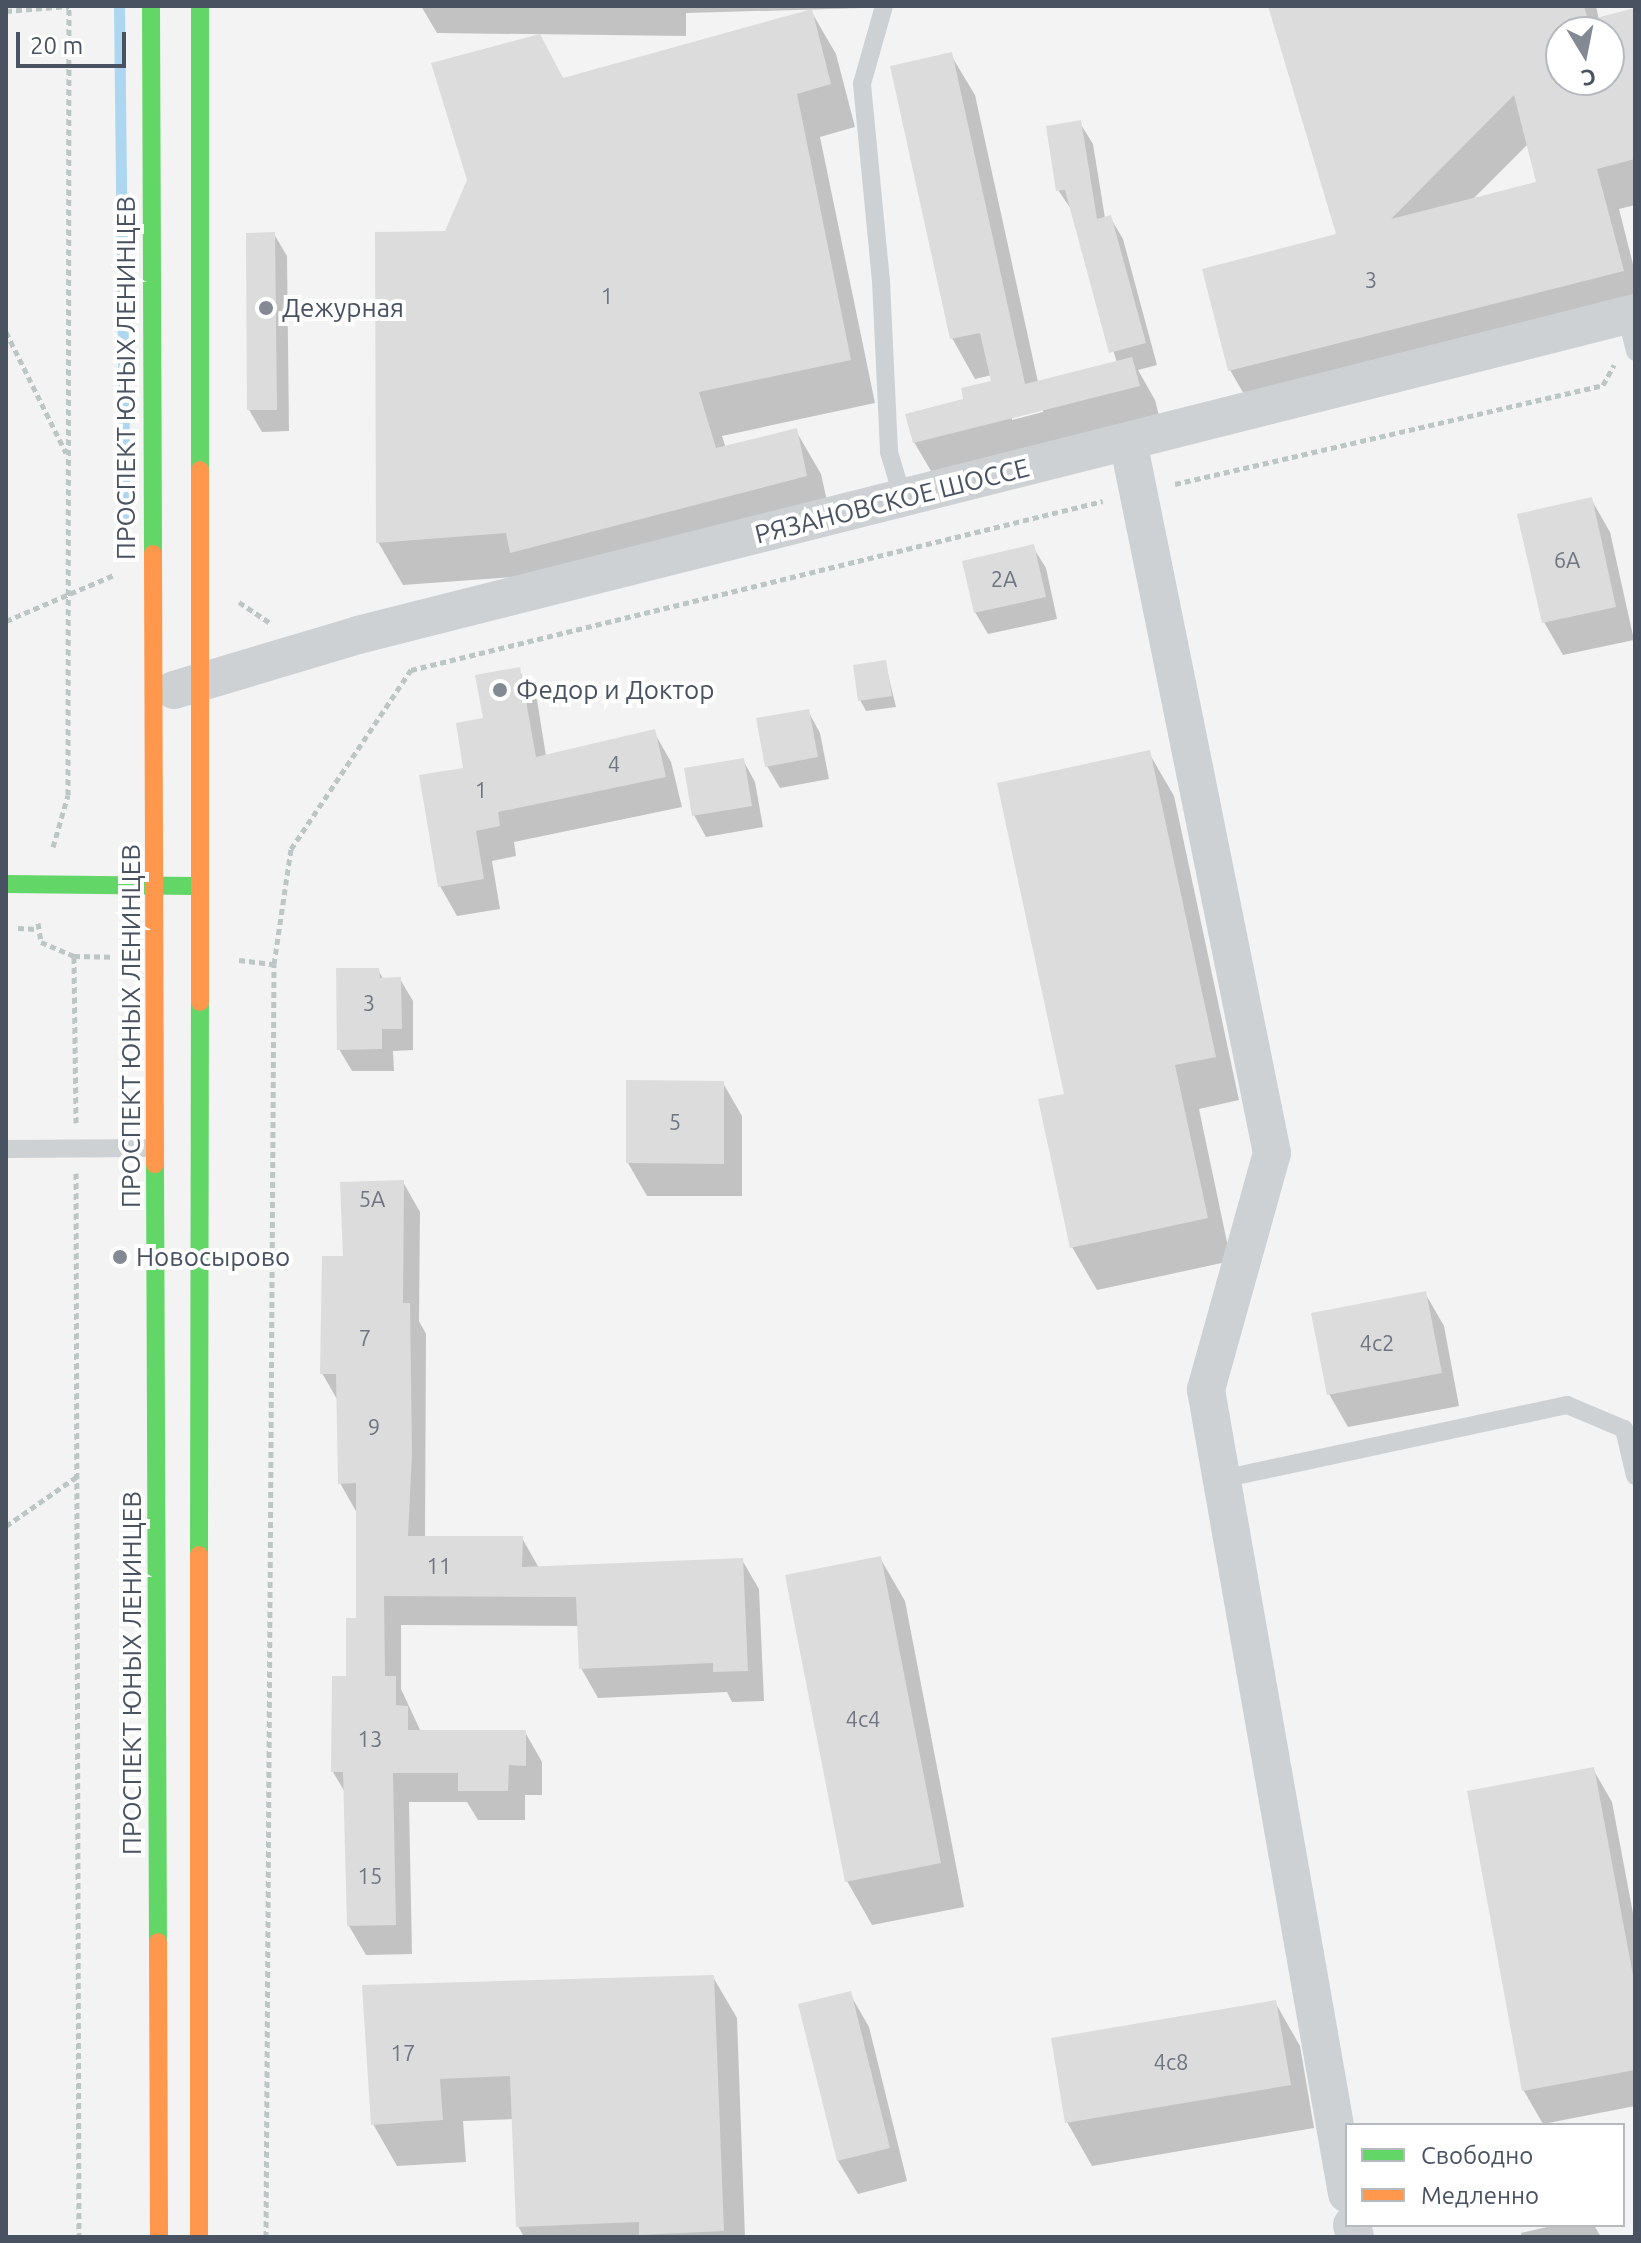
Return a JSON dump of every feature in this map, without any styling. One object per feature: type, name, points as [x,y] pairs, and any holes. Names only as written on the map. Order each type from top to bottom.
[{"type":"main road","name":"ПРОСПЕКТ ЮНЫХ ЛЕНИНЦЕВ","points":[[151,6],[151,694],[157,884],[158,1148],[159,2237]]},
{"type":"main road","points":[[199,2237],[200,6]]},
{"type":"main road","points":[[6,884],[199,886]]},
{"type":"street","name":"РЯЗАНОВСКОЕ ШОССЕ","points":[[151,694],[198,686],[373,631],[1128,441],[1631,320]]},
{"type":"street","points":[[1128,441],[1136,493],[1272,1153],[1206,1390],[1345,2183]]},
{"type":"lane","points":[[884,6],[862,84],[881,281],[889,452],[903,499]]},
{"type":"lane","points":[[1631,320],[1635,352]]},
{"type":"lane","points":[[6,1149],[158,1148]]},
{"type":"lane","points":[[1222,1479],[1567,1405],[1624,1429],[1635,1476]]},
{"type":"path","points":[[6,11],[69,6],[68,795],[43,884],[41,942],[74,956],[157,959]]},
{"type":"path","points":[[266,2237],[274,964],[291,849],[411,670],[1136,493],[1603,385],[1631,320]]},
{"type":"path","points":[[6,332],[68,457]]},
{"type":"path","points":[[74,956],[80,1475],[79,2237]]},
{"type":"path","points":[[201,956],[274,964]]},
{"type":"path","points":[[6,1526],[80,1475]]},
{"type":"building","points":[[1268,6],[1584,6],[1587,16],[1545,16],[1545,96],[1625,96],[1625,16],[1604,16],[1635,8],[1635,159],[1597,169],[1624,271],[1228,371],[1202,269],[1336,234]],"holes":[[[1514,95],[1536,182],[1391,219]]]},
{"type":"building","points":[[812,9],[831,84],[797,94],[851,360],[699,392],[716,448],[797,428],[807,476],[510,553],[506,533],[376,543],[375,232],[445,231],[467,180],[431,63],[540,34],[563,78]]},
{"type":"building","points":[[952,52],[1025,384],[1132,357],[1140,386],[913,443],[905,414],[963,399],[961,388],[991,381],[980,333],[950,339],[890,66]]},
{"type":"building","points":[[1081,120],[1097,219],[1111,215],[1146,343],[1109,353],[1065,190],[1056,191],[1046,126]]},
{"type":"building","points":[[275,232],[277,410],[247,410],[246,233]]},
{"type":"building","points":[[1592,497],[1616,607],[1542,623],[1517,514]]},
{"type":"building","points":[[1034,544],[1046,597],[974,613],[962,561]]},
{"type":"building","points":[[886,660],[892,696],[858,701],[853,665]]},
{"type":"building","points":[[520,667],[536,757],[655,729],[666,777],[498,812],[500,826],[476,831],[484,879],[438,887],[419,775],[463,768],[456,723],[483,718],[475,675]]},
{"type":"building","points":[[809,709],[818,757],[765,767],[756,718]]},
{"type":"building","points":[[1150,750],[1216,1057],[1175,1065],[1208,1218],[1070,1248],[1038,1099],[1064,1094],[997,783]]},
{"type":"building","points":[[744,758],[752,806],[692,816],[684,768]]},
{"type":"building","points":[[336,968],[379,968],[380,978],[401,977],[402,1029],[382,1029],[382,1049],[337,1050]]},
{"type":"building","points":[[626,1080],[724,1081],[724,1164],[626,1163]]},
{"type":"building","points":[[404,1180],[403,1303],[410,1303],[412,1453],[408,1536],[523,1536],[522,1567],[743,1558],[748,1671],[713,1672],[713,1663],[579,1669],[576,1597],[384,1596],[385,1676],[396,1676],[396,1705],[408,1706],[408,1730],[526,1730],[526,1766],[509,1765],[508,1791],[458,1791],[458,1773],[393,1773],[396,1925],[347,1926],[343,1772],[331,1772],[332,1676],[346,1676],[346,1618],[356,1618],[356,1483],[338,1484],[336,1374],[320,1374],[322,1256],[343,1256],[340,1182]]},
{"type":"building","points":[[1426,1291],[1442,1373],[1327,1395],[1311,1313]]},
{"type":"building","points":[[881,1556],[941,1863],[845,1882],[785,1575]]},
{"type":"building","points":[[1594,1767],[1635,1986],[1635,2070],[1522,2091],[1467,1791]]},
{"type":"building","points":[[714,1975],[724,2231],[639,2235],[639,2222],[516,2227],[510,2076],[440,2079],[443,2120],[371,2125],[362,1985]]},
{"type":"building","points":[[851,1991],[890,2148],[837,2161],[798,2004]]},
{"type":"building","points":[[1276,2000],[1291,2085],[1065,2123],[1051,2038]]},
{"type":"waterway","points":[[119,6],[125,533]]},
{"type":"traffic: fast","points":[[151,6],[153,554]]},
{"type":"traffic: fast","points":[[200,6],[200,470]]},
{"type":"traffic: fast","points":[[6,884],[193,886]]},
{"type":"traffic: fast","points":[[199,1555],[200,1002]]},
{"type":"traffic: fast","points":[[155,1164],[158,1942]]},
{"type":"traffic: slow","points":[[200,470],[200,1002]]},
{"type":"traffic: slow","points":[[153,554],[155,1164]]},
{"type":"traffic: slow","points":[[199,1555],[199,2237]]},
{"type":"traffic: slow","points":[[158,1942],[159,2237]]},
{"type":"place","name":"Дежурная","points":[[266,308]]},
{"type":"place","name":"Федор и Доктор","points":[[500,690]]},
{"type":"place","name":"Новосырово","points":[[120,1257]]}]
